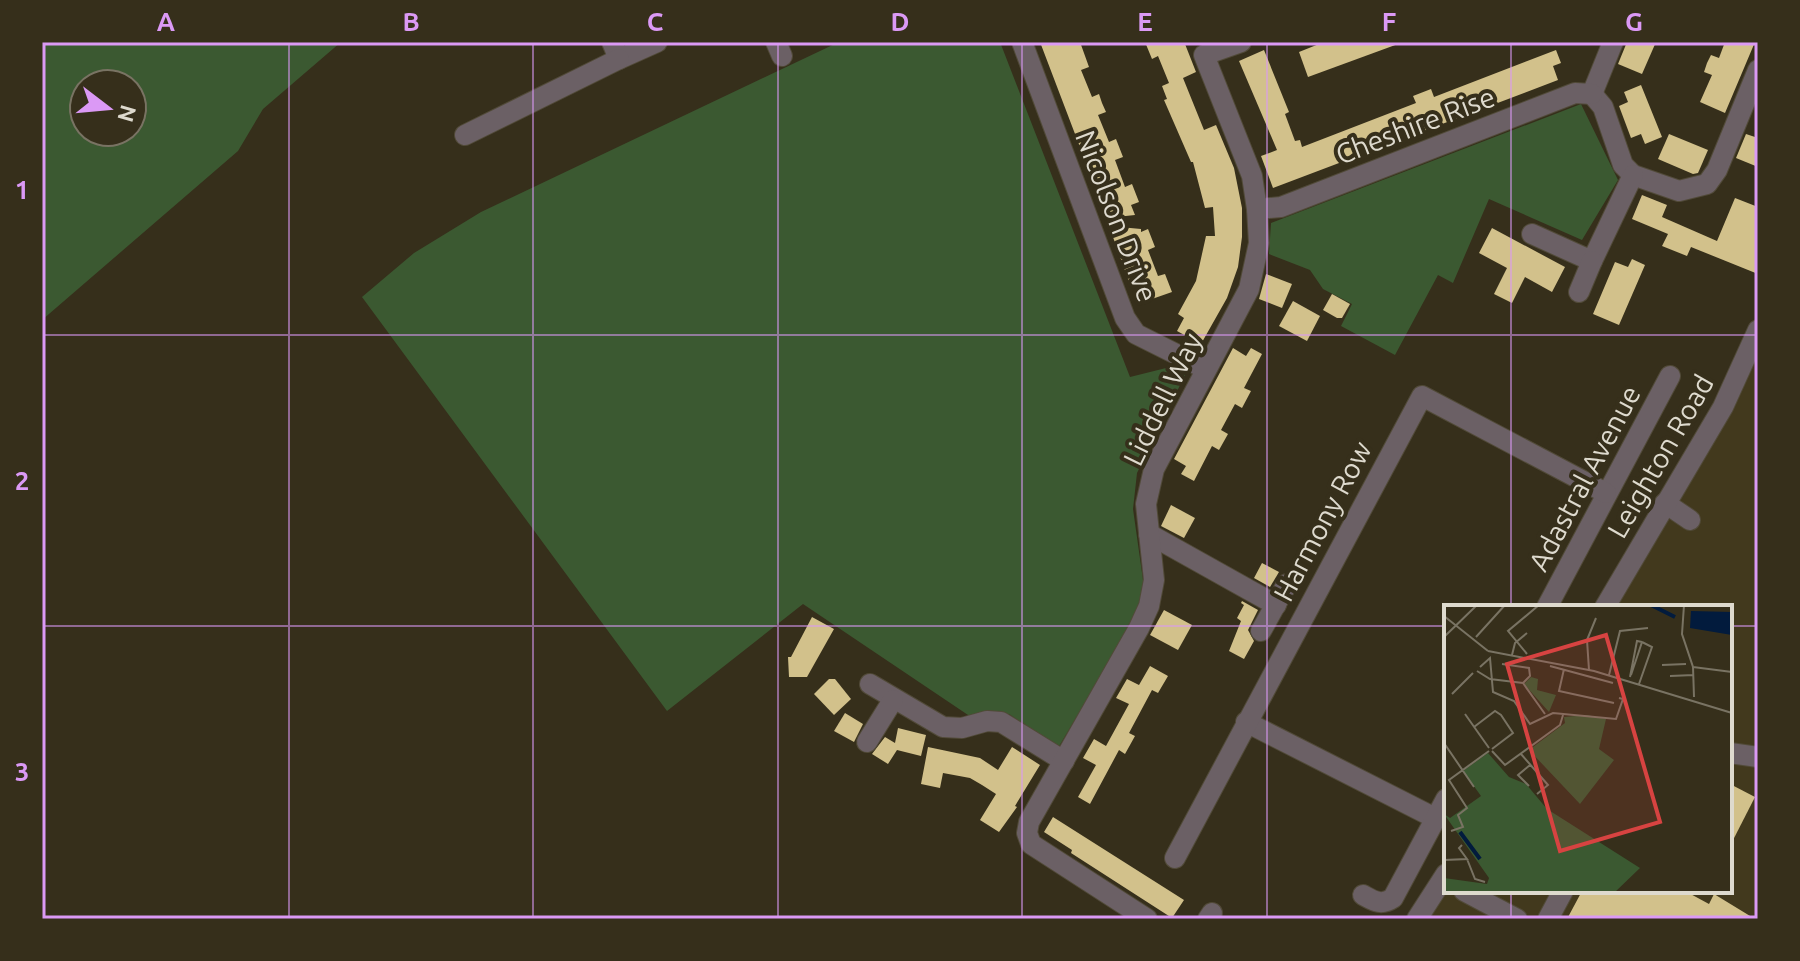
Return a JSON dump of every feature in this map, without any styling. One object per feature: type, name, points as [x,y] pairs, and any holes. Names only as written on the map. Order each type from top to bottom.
[{"type":"street","points":[[465,135],[616,50],[657,42]]},
{"type":"street","name":"Nicolson Drive","points":[[1022,42],[1125,318],[1136,334],[1206,369]]},
{"type":"street","name":"Liddell Way","points":[[1147,919],[1031,844],[1027,833],[1029,822],[1149,606],[1154,580],[1146,504],[1154,469],[1249,289],[1259,243],[1252,176],[1204,55],[1241,42]]},
{"type":"street","points":[[1613,42],[1592,94],[1603,107],[1623,165],[1633,175],[1679,191],[1707,184],[1717,170],[1758,70]]},
{"type":"street","name":"Cheshire Rise","points":[[1257,209],[1281,207],[1575,93],[1592,94]]},
{"type":"street","points":[[1579,292],[1633,175]]},
{"type":"street","points":[[1532,234],[1592,261]]},
{"type":"street","name":"Leighton Road","points":[[1606,605],[1723,407],[1758,330]]},
{"type":"street","name":"Adastral Avenue","points":[[1548,605],[1670,376]]},
{"type":"street","name":"Harmony Row","points":[[1175,858],[1422,396],[1606,493]]},
{"type":"street","points":[[1665,503],[1690,520]]},
{"type":"street","points":[[1149,534],[1276,605]]},
{"type":"street","points":[[1261,631],[1287,584]]},
{"type":"street","points":[[870,684],[943,727],[962,728],[987,721],[1001,722],[1064,761]]},
{"type":"street","points":[[867,742],[893,700]]},
{"type":"street","points":[[1246,722],[1435,818]]},
{"type":"street","points":[[1732,753],[1758,757]]},
{"type":"street","points":[[1363,895],[1386,903],[1393,898],[1444,802]]},
{"type":"street","points":[[1417,919],[1444,879]]},
{"type":"street","points":[[1468,893],[1517,919]]},
{"type":"street","points":[[1548,919],[1562,893]]},
{"type":"shaded area","points":[[1758,332],[1758,919],[1420,919],[1444,893],[1732,893],[1732,605],[1602,605]]},
{"type":"green space","points":[[42,42],[341,42],[263,109],[238,151],[42,320]]},
{"type":"green space","points":[[839,42],[1000,42],[1130,377],[1170,367],[1185,375],[1137,473],[1133,509],[1144,587],[1133,622],[1058,748],[1009,714],[971,717],[803,604],[667,711],[362,297],[414,253],[481,212]]},
{"type":"green space","points":[[1581,104],[1618,180],[1582,240],[1489,199],[1453,283],[1438,275],[1395,355],[1341,326],[1352,304],[1323,289],[1310,270],[1269,254],[1271,223]]},
{"type":"building","points":[[1040,42],[1080,42],[1089,67],[1081,70],[1092,97],[1099,94],[1106,112],[1098,115],[1109,142],[1116,139],[1123,157],[1115,160],[1125,187],[1132,184],[1139,202],[1131,205],[1135,215],[1107,218]]},
{"type":"building","points":[[1145,42],[1190,42],[1185,44],[1196,72],[1183,78],[1204,130],[1216,125],[1234,168],[1242,208],[1238,267],[1227,298],[1201,344],[1177,331],[1184,318],[1178,314],[1196,281],[1206,236],[1215,236],[1213,207],[1205,208],[1193,162],[1164,100],[1167,99],[1162,86],[1169,83],[1158,56],[1152,59]]},
{"type":"building","points":[[1324,42],[1398,44],[1308,77],[1299,52]]},
{"type":"building","points":[[1627,42],[1656,42],[1642,74],[1618,64]]},
{"type":"building","points":[[1725,42],[1755,42],[1725,113],[1700,102],[1712,75],[1704,72],[1707,63],[1711,55],[1719,58]]},
{"type":"building","points":[[1264,50],[1289,112],[1285,114],[1295,141],[1300,140],[1302,147],[1416,103],[1413,96],[1431,89],[1434,97],[1556,50],[1561,63],[1553,66],[1558,80],[1273,188],[1261,156],[1277,150],[1239,61]]},
{"type":"building","points":[[1641,85],[1662,137],[1645,144],[1641,134],[1631,138],[1619,106],[1628,102],[1624,92]]},
{"type":"building","points":[[1669,134],[1708,150],[1698,173],[1693,174],[1658,159]]},
{"type":"building","points":[[1746,134],[1758,138],[1758,167],[1736,158]]},
{"type":"building","points":[[1642,195],[1667,205],[1662,217],[1717,241],[1735,198],[1758,207],[1758,274],[1691,247],[1687,256],[1662,246],[1668,234],[1632,219]]},
{"type":"building","points":[[1109,226],[1141,229],[1141,232],[1148,229],[1155,247],[1148,250],[1158,276],[1165,274],[1172,292],[1152,299],[1145,281],[1131,287]]},
{"type":"building","points":[[1492,228],[1565,267],[1552,292],[1525,277],[1512,303],[1494,294],[1507,268],[1479,253]]},
{"type":"building","points":[[1632,259],[1645,265],[1619,325],[1593,314],[1615,262],[1628,267]]},
{"type":"building","points":[[1266,274],[1292,284],[1282,308],[1259,299]]},
{"type":"building","points":[[1332,294],[1350,304],[1342,318],[1323,310]]},
{"type":"building","points":[[1293,301],[1320,316],[1307,341],[1279,326]]},
{"type":"building","points":[[1233,348],[1246,356],[1251,348],[1262,354],[1244,388],[1251,391],[1242,408],[1235,404],[1221,430],[1228,434],[1219,450],[1212,446],[1194,481],[1181,474],[1186,466],[1174,459]]},
{"type":"building","points":[[1171,505],[1195,518],[1184,538],[1161,526]]},
{"type":"building","points":[[1262,563],[1279,572],[1270,587],[1254,578]]},
{"type":"building","points":[[1242,601],[1258,610],[1248,630],[1254,641],[1244,659],[1229,651],[1241,621],[1237,618],[1244,605]]},
{"type":"building","points":[[1164,610],[1192,625],[1178,650],[1150,635]]},
{"type":"building","points":[[812,617],[834,629],[807,677],[789,677],[788,657],[791,657]]},
{"type":"building","points":[[1150,666],[1168,676],[1158,693],[1152,690],[1129,733],[1135,736],[1125,754],[1119,750],[1090,804],[1078,797],[1096,765],[1083,758],[1094,739],[1106,746],[1129,704],[1116,698],[1127,679],[1139,685]]},
{"type":"building","points":[[829,679],[835,679],[851,699],[834,715],[814,694]]},
{"type":"building","points":[[845,713],[863,724],[854,742],[834,731]]},
{"type":"building","points":[[898,728],[926,735],[921,756],[897,750],[888,764],[872,754],[885,737],[895,743]]},
{"type":"building","points":[[928,747],[980,758],[998,770],[1012,747],[1040,765],[999,832],[980,820],[996,794],[982,785],[970,778],[943,773],[940,788],[921,784]]},
{"type":"building","points":[[1732,785],[1755,797],[1732,842]]},
{"type":"building","points":[[1053,817],[1184,900],[1172,918],[1044,832]]},
{"type":"building","points":[[1581,893],[1689,893],[1709,904],[1714,894],[1755,919],[1567,919]]}]
